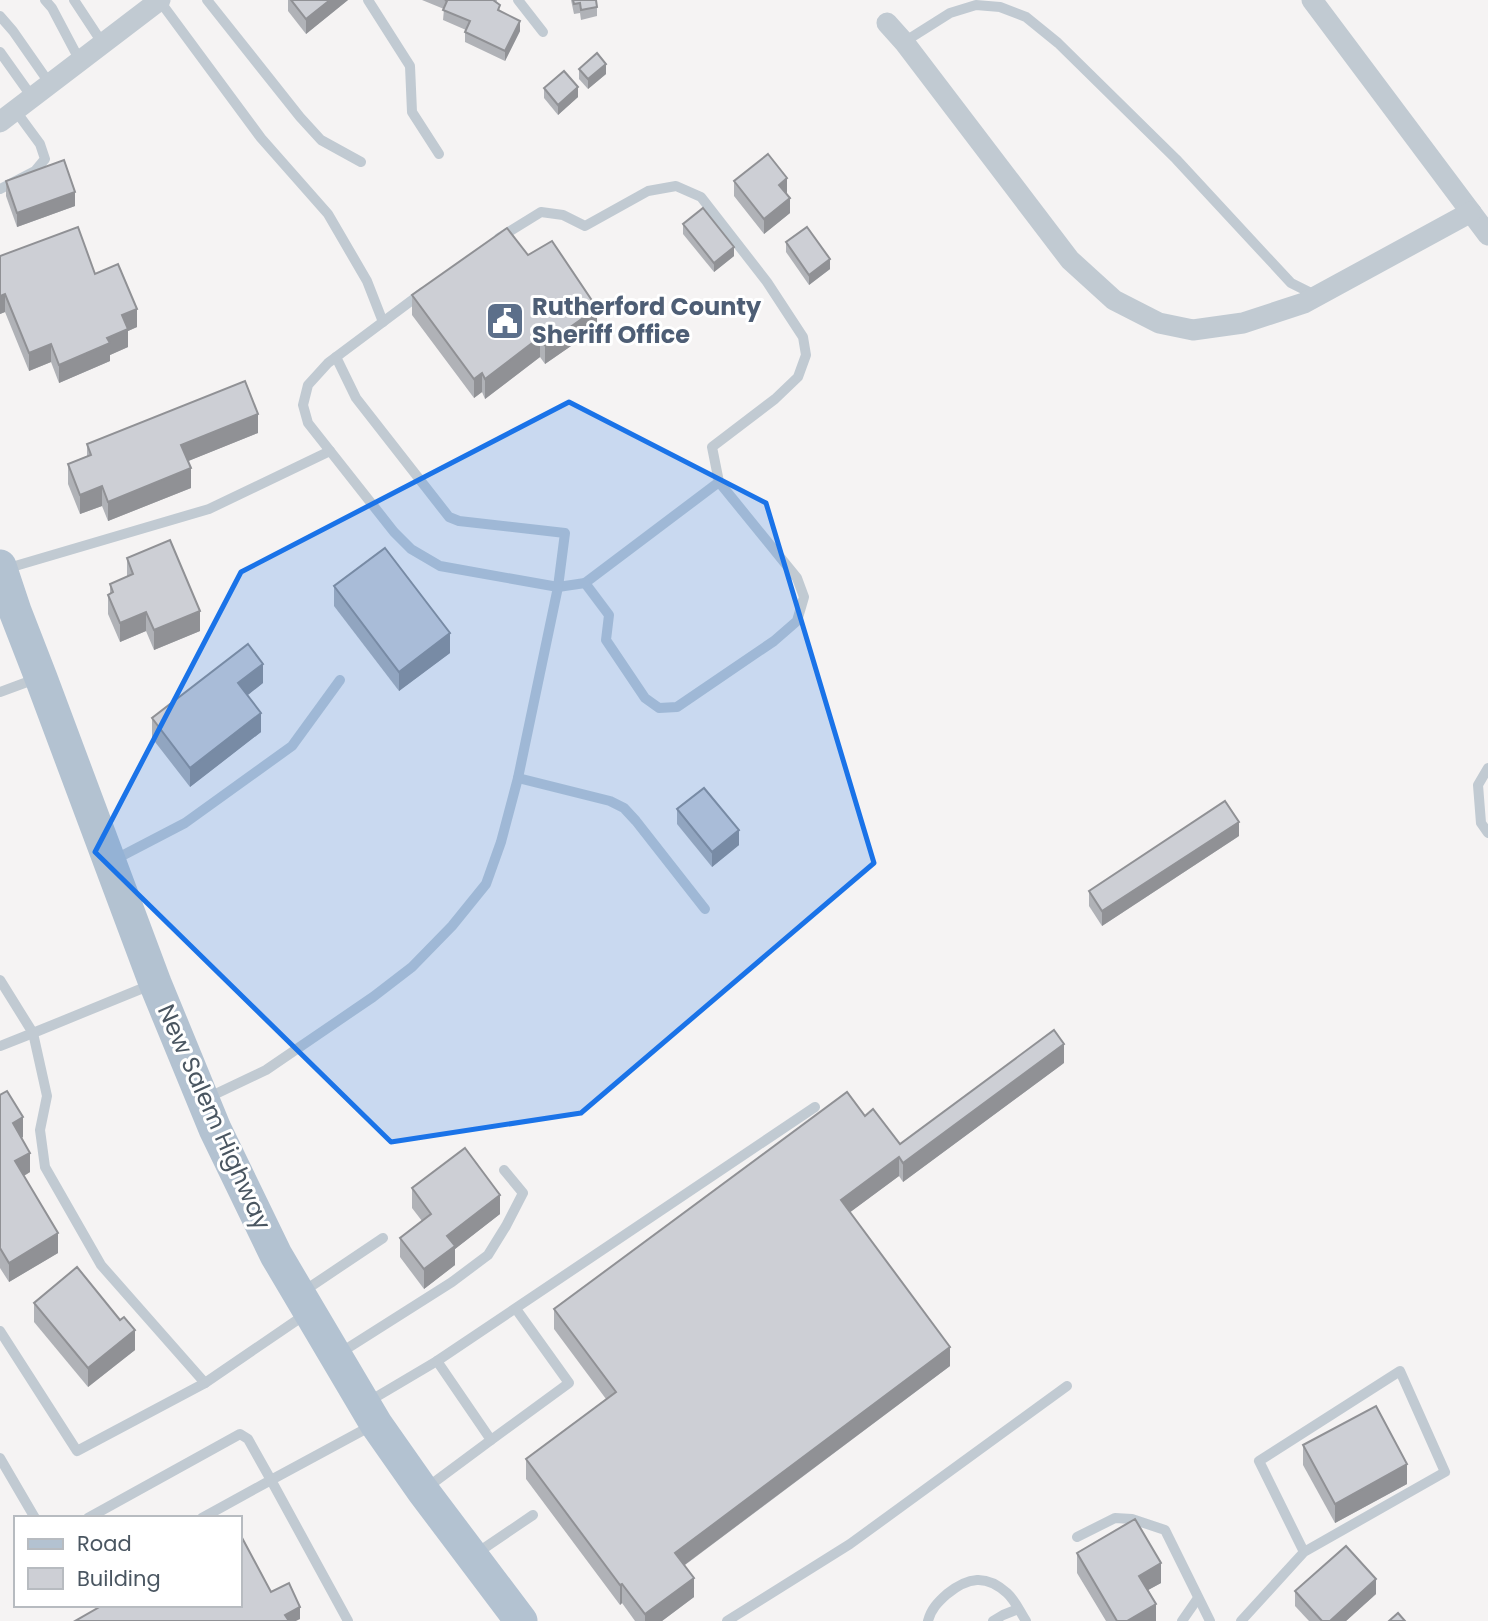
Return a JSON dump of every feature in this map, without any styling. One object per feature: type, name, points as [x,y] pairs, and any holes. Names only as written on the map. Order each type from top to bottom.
[{"type":"main road","name":"New Salem Highway","points":[[1,568],[11,613],[41,678],[155,983],[202,1100],[276,1255],[370,1414],[521,1621]]},
{"type":"street","points":[[16,110],[160,0]]},
{"type":"street","points":[[1312,0],[1488,235]]},
{"type":"street","points":[[887,23],[1070,260],[1114,300],[1159,323],[1193,330],[1242,323],[1304,303],[1471,212]]},
{"type":"lane","points":[[45,0],[80,61]]},
{"type":"lane","points":[[74,0],[103,44]]},
{"type":"lane","points":[[160,0],[261,138],[328,214],[367,281],[383,322]]},
{"type":"lane","points":[[207,0],[321,140],[361,162]]},
{"type":"lane","points":[[368,0],[410,66],[412,112],[439,154]]},
{"type":"lane","points":[[518,0],[543,32]]},
{"type":"lane","points":[[904,42],[950,13],[976,5],[1000,7],[1026,17],[1058,43],[1176,159],[1292,283],[1317,296]]},
{"type":"lane","points":[[0,16],[50,84]]},
{"type":"lane","points":[[0,52],[16,110],[40,144],[45,159],[35,171],[0,189]]},
{"type":"lane","points":[[494,242],[541,212],[563,215],[585,226],[648,191],[676,186],[701,197],[767,282],[803,337],[806,355],[798,377],[775,399],[712,447],[719,482],[797,578],[804,597],[797,621],[774,641],[677,707],[659,708],[645,698],[606,640],[609,615],[585,583]]},
{"type":"lane","points":[[427,290],[328,363],[308,385],[303,405],[308,423],[394,532],[411,549],[440,566],[558,587],[585,583],[719,482]]},
{"type":"lane","points":[[202,1100],[266,1070],[373,997],[412,967],[452,926],[485,884],[501,842],[518,778],[558,587],[565,533],[459,521],[449,517],[356,398],[336,357]]},
{"type":"lane","points":[[1,568],[209,509],[330,451]]},
{"type":"lane","points":[[0,692],[41,678]]},
{"type":"lane","points":[[110,862],[185,823],[292,746],[340,680]]},
{"type":"lane","points":[[1488,768],[1478,785],[1481,823],[1488,833]]},
{"type":"lane","points":[[518,778],[624,808],[705,909]]},
{"type":"lane","points":[[0,979],[33,1033],[47,1096],[40,1130],[45,1167],[101,1265],[205,1383]]},
{"type":"lane","points":[[0,1047],[155,983]]},
{"type":"lane","points":[[206,1516],[271,1480],[370,1414],[437,1361],[816,1107]]},
{"type":"lane","points":[[335,1356],[452,1282],[488,1255],[523,1193],[504,1170]]},
{"type":"lane","points":[[0,1331],[77,1451],[205,1383],[383,1238]]},
{"type":"lane","points":[[423,1490],[569,1383],[516,1309]]},
{"type":"lane","points":[[437,1361],[491,1440]]},
{"type":"lane","points":[[1241,1621],[1304,1552],[1445,1472],[1399,1371],[1259,1461],[1304,1552]]},
{"type":"lane","points":[[727,1621],[850,1544],[1067,1386]]},
{"type":"lane","points":[[92,1516],[240,1434],[248,1439],[348,1621]]},
{"type":"lane","points":[[0,1458],[33,1516]]},
{"type":"lane","points":[[472,1557],[533,1515]]},
{"type":"lane","points":[[1077,1537],[1115,1518],[1132,1519],[1165,1530],[1210,1621]]},
{"type":"lane","points":[[928,1621],[930,1612],[941,1599],[972,1579],[986,1579],[1008,1594],[1026,1621]]},
{"type":"lane","points":[[1182,1621],[1198,1598]]},
{"type":"lane","points":[[998,1618],[1018,1609]]},
{"type":"highlighted area","points":[[569,402],[766,503],[874,863],[581,1113],[391,1142],[95,852],[241,572]]},
{"type":"building","points":[[291,0],[330,0],[306,19]]},
{"type":"building","points":[[445,0],[493,0],[500,5],[498,10],[520,21],[505,51],[465,32],[470,21],[443,10],[447,1]]},
{"type":"building","points":[[573,0],[596,0],[597,7],[581,10],[580,3],[574,4]]},
{"type":"building","points":[[597,53],[606,64],[588,79],[579,69]]},
{"type":"building","points":[[564,71],[578,87],[558,105],[544,88]]},
{"type":"building","points":[[768,154],[787,178],[779,185],[790,198],[764,219],[734,181]]},
{"type":"building","points":[[64,160],[75,192],[17,213],[6,181]]},
{"type":"building","points":[[703,208],[734,247],[714,263],[683,224]]},
{"type":"building","points":[[78,227],[95,274],[118,264],[137,309],[122,315],[128,329],[107,338],[110,343],[59,365],[51,344],[29,353],[5,294],[0,296],[0,256]]},
{"type":"building","points":[[807,227],[830,259],[809,275],[786,242]]},
{"type":"building","name":"Rutherford County Sheriff Office","points":[[507,228],[528,255],[552,241],[597,308],[545,345],[540,337],[485,379],[482,373],[474,379],[412,295]]},
{"type":"building","points":[[245,381],[258,414],[181,445],[191,468],[108,502],[102,486],[80,495],[68,464],[91,455],[87,444]]},
{"type":"building","points":[[170,540],[200,611],[154,630],[146,612],[120,623],[108,595],[113,592],[110,584],[133,574],[127,558]]},
{"type":"building","points":[[385,548],[450,633],[399,672],[334,586]]},
{"type":"building","points":[[248,644],[263,664],[238,683],[261,713],[190,768],[152,718]]},
{"type":"building","points":[[704,788],[739,830],[712,852],[677,809]]},
{"type":"building","points":[[1225,801],[1239,822],[1102,911],[1089,891]]},
{"type":"building","points":[[1054,1030],[1064,1044],[903,1163],[899,1157],[841,1200],[950,1347],[675,1553],[694,1578],[645,1614],[622,1584],[620,1585],[526,1459],[616,1392],[554,1309],[847,1092],[865,1116],[873,1109],[900,1144]]},
{"type":"building","points":[[7,1091],[23,1117],[13,1123],[30,1153],[15,1161],[58,1233],[9,1263],[0,1248],[0,1095]]},
{"type":"building","points":[[465,1148],[500,1195],[447,1236],[455,1246],[424,1269],[400,1238],[431,1214],[412,1188]]},
{"type":"building","points":[[77,1267],[120,1320],[124,1317],[135,1330],[88,1368],[34,1303]]},
{"type":"building","points":[[1376,1406],[1407,1464],[1335,1504],[1303,1445]]},
{"type":"building","points":[[1135,1519],[1161,1563],[1139,1576],[1156,1604],[1127,1621],[1117,1621],[1077,1553]]},
{"type":"building","points":[[242,1538],[271,1592],[289,1583],[300,1607],[285,1615],[289,1621],[75,1621],[100,1607],[242,1607]]},
{"type":"building","points":[[1346,1546],[1376,1579],[1330,1621],[1322,1621],[1295,1591]]},
{"type":"building","points":[[1398,1613],[1405,1621],[1389,1621]]},
{"type":"place","name":"Rutherford County Sheriff Office","points":[[505,321]]}]
